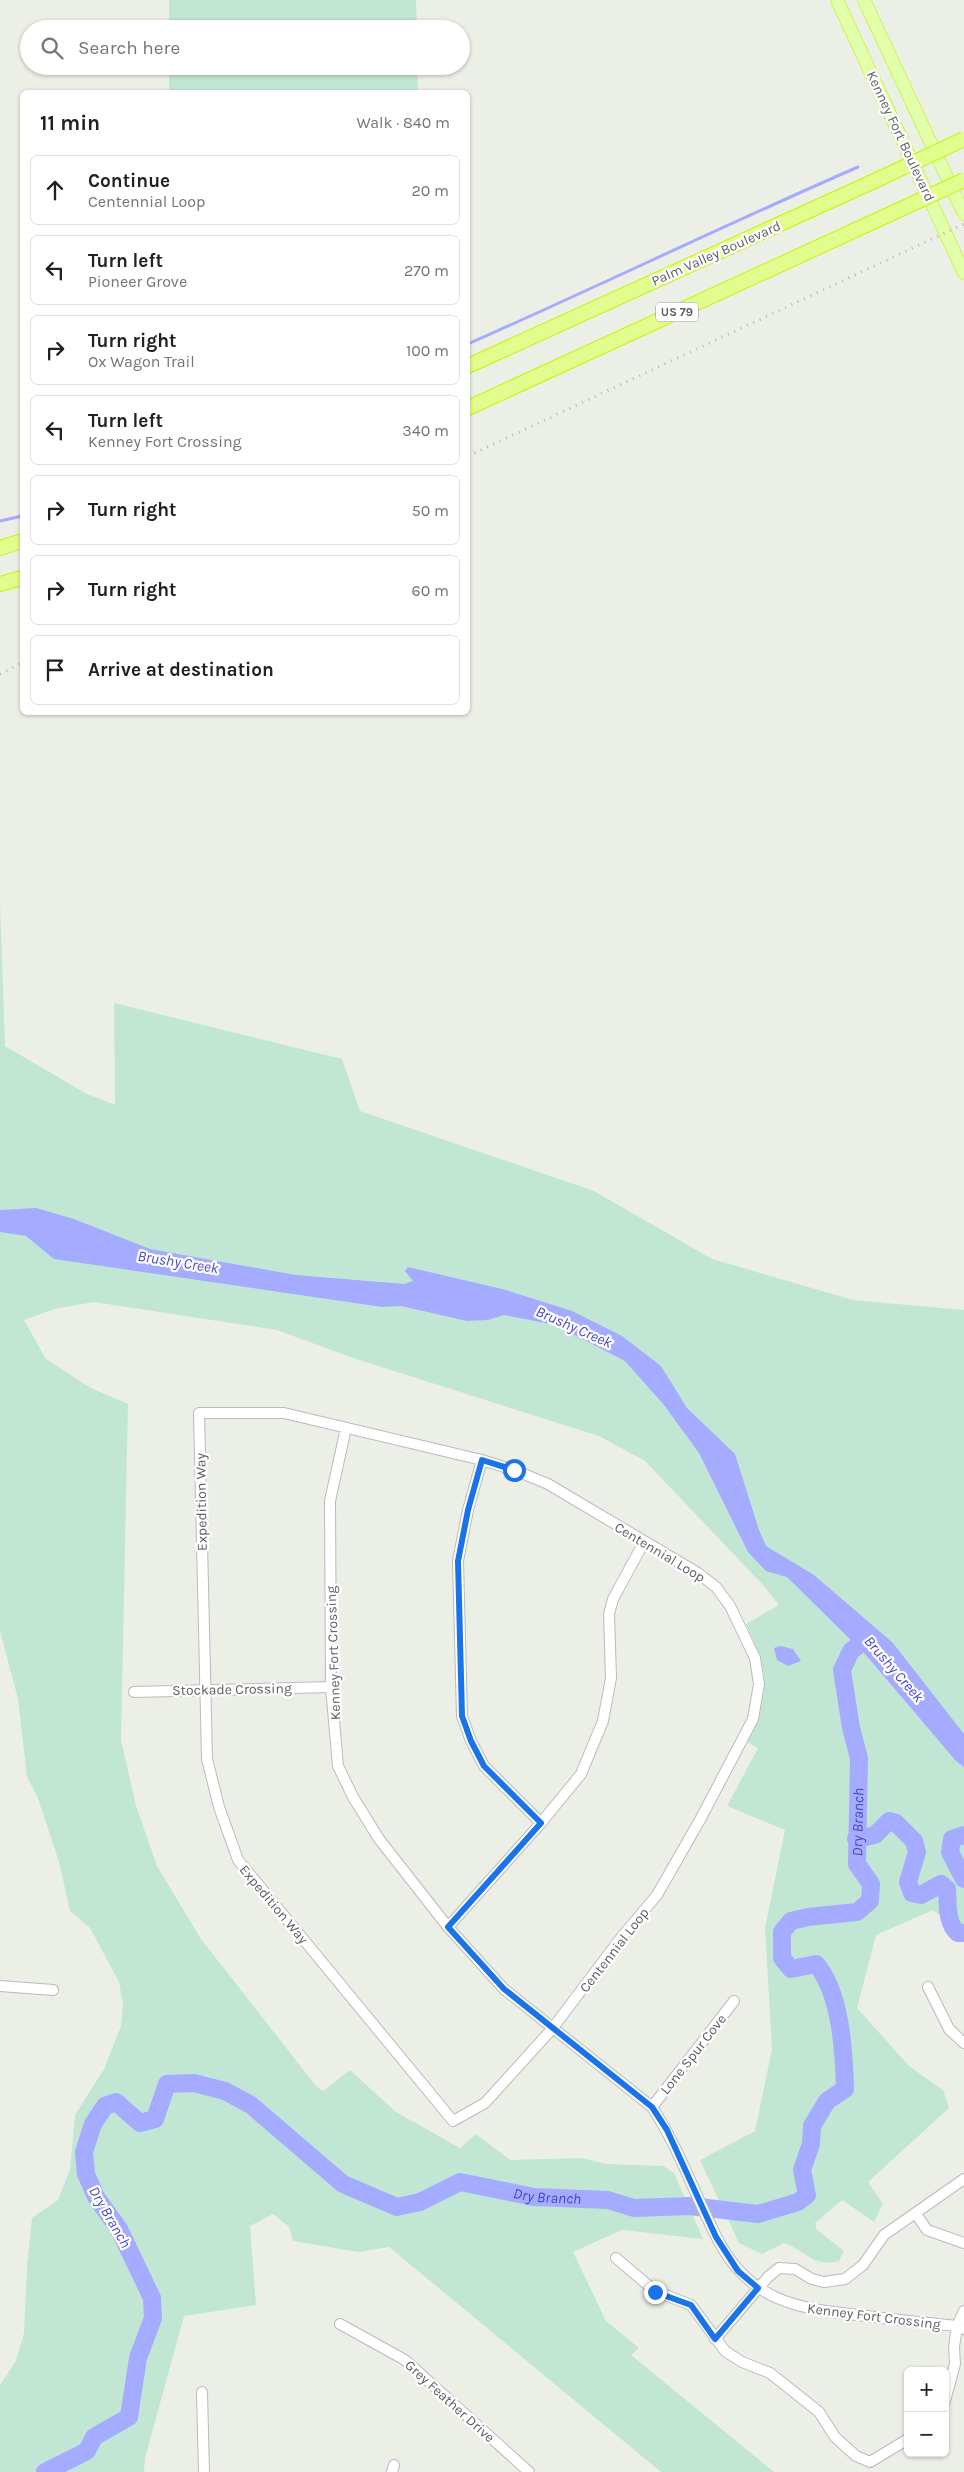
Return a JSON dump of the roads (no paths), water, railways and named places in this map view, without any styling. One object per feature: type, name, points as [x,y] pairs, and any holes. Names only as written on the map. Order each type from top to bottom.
[{"type":"highway","name":"Palm Valley Boulevard","points":[[470,365],[964,139]]},
{"type":"highway","name":"US 79","points":[[470,407],[964,180]]},
{"type":"highway","points":[[0,548],[20,542]]},
{"type":"highway","points":[[0,584],[20,579]]},
{"type":"main road","name":"Kenney Fort Boulevard","points":[[837,0],[964,272]]},
{"type":"main road","name":"Kenney Fort Boulevard","points":[[864,0],[964,214]]},
{"type":"street","name":"Centennial Loop","points":[[199,1413],[284,1413],[482,1460],[548,1484],[704,1578],[716,1587],[730,1606],[756,1658],[759,1684],[753,1719],[702,1818],[657,1895],[620,1939],[552,2029]]},
{"type":"street","name":"Expedition Way","points":[[199,1413],[207,1759],[219,1807],[238,1860],[453,2121],[485,2103],[552,2029]]},
{"type":"street","name":"Kenney Fort Crossing","points":[[346,1428],[330,1501],[331,1687],[338,1766],[352,1797],[379,1839],[448,1927],[504,1989],[652,2107],[667,2130],[685,2166],[716,2237],[738,2271],[758,2288],[793,2305],[830,2312],[961,2328]]},
{"type":"street","points":[[482,1460],[468,1510],[458,1561],[462,1716],[471,1741],[484,1766],[541,1823]]},
{"type":"street","points":[[448,1927],[541,1823],[581,1774],[603,1720],[611,1678],[610,1614],[613,1599],[644,1542]]},
{"type":"street","name":"Stockade Crossing","points":[[134,1692],[331,1687]]},
{"type":"street","points":[[0,1986],[53,1990]]},
{"type":"street","points":[[928,1987],[946,2023],[964,2044]]},
{"type":"street","name":"Lone Spur Cove","points":[[652,2107],[734,2001]]},
{"type":"street","points":[[715,2339],[772,2272],[786,2266],[824,2282],[844,2279],[863,2265],[884,2235],[964,2179]]},
{"type":"street","points":[[916,2214],[927,2230],[964,2243]]},
{"type":"street","points":[[616,2258],[655,2292],[691,2305],[725,2351],[742,2362],[770,2373],[819,2412],[835,2438],[856,2456],[870,2462],[904,2441]]},
{"type":"street","points":[[949,2386],[955,2364],[954,2347],[961,2328],[964,2311]]},
{"type":"street","name":"Grey Feather Drive","points":[[340,2324],[405,2360],[529,2472]]},
{"type":"street","points":[[202,2392],[204,2472]]},
{"type":"water","name":"Brushy Creek","points":[[36,1208],[74,1219],[150,1249],[296,1275],[404,1284],[413,1281],[405,1271],[408,1267],[506,1290],[572,1311],[622,1336],[661,1366],[687,1408],[735,1454],[759,1530],[766,1546],[814,1575],[893,1643],[964,1734],[964,1767],[956,1761],[865,1654],[787,1577],[766,1571],[748,1552],[699,1453],[664,1405],[625,1361],[555,1325],[504,1315],[488,1320],[467,1321],[401,1306],[382,1307],[54,1259],[26,1236],[0,1232],[0,1210]]},
{"type":"water","points":[[781,1646],[793,1649],[801,1661],[788,1666],[777,1660],[774,1648]]},
{"type":"waterway","points":[[470,343],[858,167]]},
{"type":"waterway","points":[[0,521],[20,516]]},
{"type":"waterway","name":"Dry Branch","points":[[45,2472],[87,2451],[94,2437],[129,2417],[138,2358],[153,2318],[152,2298],[119,2229],[96,2197],[86,2174],[84,2152],[93,2124],[105,2106],[116,2102],[140,2123],[155,2119],[167,2084],[194,2083],[225,2091],[251,2105],[343,2184],[397,2207],[420,2202],[460,2182],[534,2197],[608,2200],[634,2208],[690,2206],[758,2214],[798,2202],[807,2195],[802,2170],[811,2144],[812,2126],[827,2101],[845,2089],[844,2058],[836,2007],[824,1976],[816,1964],[791,1969],[782,1958],[782,1932],[791,1921],[808,1917],[857,1912],[870,1901],[871,1884],[857,1864],[859,1758],[851,1728],[842,1670],[851,1651],[869,1637]]},
{"type":"waterway","points":[[856,1839],[875,1835],[889,1821],[896,1823],[914,1841],[917,1852],[908,1882],[912,1893],[921,1895],[941,1884],[947,1889],[948,1913],[951,1924],[958,1933],[964,1933]]},
{"type":"waterway","points":[[964,1835],[952,1839],[950,1852],[964,1879]]},
{"type":"railway","points":[[470,455],[964,224]]},
{"type":"railway","points":[[0,674],[20,664]]}]
